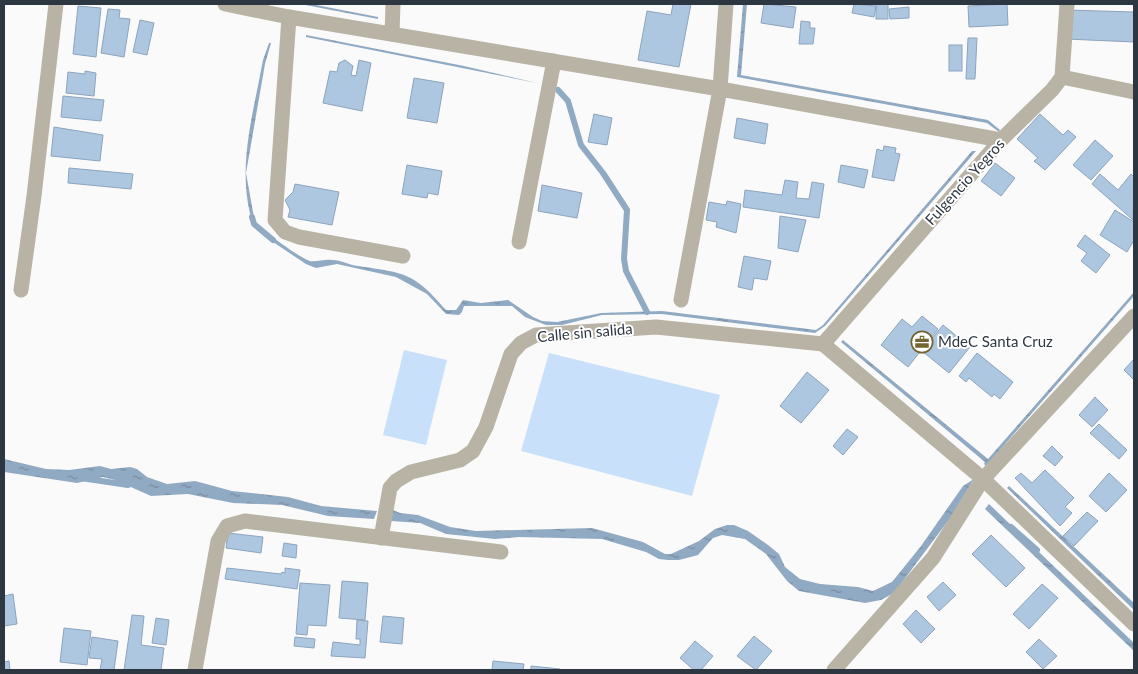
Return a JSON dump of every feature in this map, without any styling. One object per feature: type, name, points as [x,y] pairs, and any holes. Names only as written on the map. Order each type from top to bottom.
[{"type":"street","points":[[20,290],[34,196],[56,4]]},
{"type":"street","points":[[225,4],[289,17],[720,89],[1001,140]]},
{"type":"street","points":[[392,34],[393,4]]},
{"type":"street","points":[[681,300],[720,89],[726,4]]},
{"type":"street","points":[[1067,4],[1062,77],[1134,92]]},
{"type":"street","points":[[289,17],[275,220],[285,232],[299,237],[403,256]]},
{"type":"street","points":[[519,242],[554,61]]},
{"type":"street","name":"Fulgencio Yegros","points":[[823,344],[1001,140],[1052,90],[1062,77]]},
{"type":"street","points":[[842,667],[933,558],[983,479],[1134,316]]},
{"type":"street","name":"Calle sin salida","points":[[381,538],[390,488],[396,481],[411,472],[460,460],[473,451],[486,427],[511,354],[521,343],[536,335],[656,327],[823,344]]},
{"type":"street","points":[[823,344],[983,479],[1134,624]]},
{"type":"street","points":[[195,670],[218,541],[227,526],[246,521],[501,552]]},
{"type":"shaded area","points":[[404,350],[447,360],[426,445],[383,435]]},
{"type":"shaded area","points":[[549,353],[720,395],[692,496],[521,451]]},
{"type":"water","points":[[300,4],[311,4],[378,17],[378,19]]},
{"type":"water","points":[[743,4],[747,4],[741,75],[988,120],[1000,130],[999,132],[987,123],[737,77]]},
{"type":"water","points":[[306,35],[464,66],[537,83],[306,37]]},
{"type":"water","points":[[269,43],[271,43],[265,64],[246,173],[248,144],[263,60]]},
{"type":"water","points":[[972,151],[976,151],[825,326],[815,333],[662,314],[602,315],[562,325],[546,325],[525,317],[512,306],[464,306],[459,315],[446,314],[427,294],[396,277],[337,264],[316,268],[306,264],[267,238],[268,234],[310,261],[336,260],[398,273],[408,277],[426,288],[446,310],[456,310],[463,300],[481,303],[508,300],[542,321],[557,322],[601,313],[662,311],[816,330],[823,325]]},
{"type":"water","points":[[246,173],[255,223],[254,227],[249,206]]},
{"type":"water","points":[[1134,292],[1134,296],[986,466],[985,462],[841,342],[843,340],[988,459]]},
{"type":"water","points":[[4,459],[46,469],[69,470],[100,466],[111,469],[130,467],[137,469],[147,477],[167,484],[195,481],[232,491],[288,497],[321,506],[377,511],[374,519],[328,516],[282,505],[233,503],[188,494],[151,496],[115,480],[103,477],[77,483],[4,472]]},
{"type":"water","points":[[974,479],[951,517],[894,593],[881,600],[865,603],[799,591],[787,581],[766,554],[745,539],[722,535],[713,538],[698,555],[679,560],[668,560],[659,559],[646,552],[602,539],[519,537],[495,539],[446,534],[420,523],[391,521],[393,510],[400,513],[418,515],[450,527],[476,531],[592,528],[643,542],[665,554],[671,554],[699,541],[715,529],[734,525],[748,531],[779,554],[785,567],[800,579],[820,584],[858,587],[873,591],[892,582],[921,546],[963,486]]},
{"type":"water","points":[[1009,486],[1134,603],[1134,610],[1007,488]]},
{"type":"water","points":[[989,504],[1134,643],[1134,651],[985,509]]},
{"type":"building","points":[[673,4],[691,4],[679,67],[638,60],[647,11],[671,15]]},
{"type":"building","points":[[764,4],[796,7],[793,28],[761,23]]},
{"type":"building","points":[[854,4],[876,6],[874,17],[852,13]]},
{"type":"building","points":[[876,4],[888,4],[888,19],[876,19]]},
{"type":"building","points":[[1007,4],[1008,25],[969,27],[968,6]]},
{"type":"building","points":[[78,6],[101,8],[96,57],[73,54]]},
{"type":"building","points":[[909,7],[909,18],[890,19],[889,9]]},
{"type":"building","points":[[108,9],[120,10],[119,18],[130,19],[124,57],[101,53]]},
{"type":"building","points":[[1067,10],[1134,12],[1134,42],[1066,39]]},
{"type":"building","points":[[140,20],[154,23],[147,55],[133,52]]},
{"type":"building","points":[[801,21],[810,22],[810,28],[815,28],[813,44],[799,44]]},
{"type":"building","points":[[968,38],[977,38],[975,79],[966,79]]},
{"type":"building","points":[[949,45],[962,45],[962,71],[949,71]]},
{"type":"building","points":[[345,60],[353,66],[351,75],[356,76],[359,60],[371,63],[362,111],[323,103],[330,71],[337,72],[339,63]]},
{"type":"building","points":[[85,71],[96,73],[94,96],[66,93],[68,72],[85,74]]},
{"type":"building","points":[[414,78],[444,83],[437,123],[407,118]]},
{"type":"building","points":[[63,96],[104,100],[101,121],[61,117]]},
{"type":"building","points":[[594,114],[612,118],[607,145],[588,142]]},
{"type":"building","points":[[1040,114],[1063,135],[1068,130],[1076,137],[1045,170],[1034,161],[1038,158],[1017,139]]},
{"type":"building","points":[[737,118],[768,124],[765,144],[734,138]]},
{"type":"building","points":[[54,127],[103,135],[100,161],[51,156]]},
{"type":"building","points":[[1095,140],[1113,156],[1091,180],[1073,165]]},
{"type":"building","points":[[884,146],[896,148],[895,153],[900,154],[894,181],[872,177],[877,149],[883,151]]},
{"type":"building","points":[[995,163],[1015,178],[1001,196],[981,181]]},
{"type":"building","points":[[407,165],[442,171],[438,195],[428,193],[427,198],[402,194]]},
{"type":"building","points":[[841,165],[868,170],[864,188],[838,182]]},
{"type":"building","points":[[69,168],[133,174],[131,189],[68,183]]},
{"type":"building","points":[[1100,174],[1118,190],[1131,174],[1134,177],[1133,220],[1092,184]]},
{"type":"building","points":[[785,180],[798,182],[796,198],[809,199],[812,182],[824,184],[819,218],[743,207],[745,190],[782,195]]},
{"type":"building","points":[[295,184],[339,192],[332,225],[288,217],[290,210],[285,200],[293,192]]},
{"type":"building","points":[[542,185],[582,193],[577,218],[538,211]]},
{"type":"building","points":[[727,201],[741,204],[736,233],[716,227],[717,222],[706,220],[709,202],[726,205]]},
{"type":"building","points":[[1115,210],[1134,222],[1134,240],[1127,252],[1100,235]]},
{"type":"building","points":[[780,216],[806,220],[798,252],[778,248]]},
{"type":"building","points":[[1085,235],[1110,255],[1096,273],[1081,261],[1087,253],[1077,246]]},
{"type":"building","points":[[744,256],[771,261],[767,280],[754,278],[752,290],[738,287]]},
{"type":"building","points":[[922,316],[938,329],[908,367],[881,345],[902,319],[912,327]]},
{"type":"building","points":[[943,325],[970,347],[949,373],[922,351]]},
{"type":"building","points":[[977,353],[1013,382],[1000,399],[994,394],[992,397],[969,378],[966,382],[959,376]]},
{"type":"building","points":[[1134,359],[1134,380],[1124,370]]},
{"type":"building","points":[[807,372],[829,390],[801,423],[780,406]]},
{"type":"building","points":[[1095,397],[1108,410],[1092,427],[1079,415]]},
{"type":"building","points":[[1099,424],[1127,450],[1119,459],[1090,433]]},
{"type":"building","points":[[847,429],[858,437],[843,455],[833,446]]},
{"type":"building","points":[[1052,446],[1063,457],[1055,466],[1043,456]]},
{"type":"building","points":[[1045,470],[1074,498],[1065,507],[1072,513],[1060,526],[1015,478],[1021,473],[1032,483]]},
{"type":"building","points":[[1109,473],[1127,490],[1106,512],[1089,496]]},
{"type":"building","points":[[1087,512],[1098,521],[1074,546],[1063,536]]},
{"type":"building","points":[[228,533],[263,537],[261,553],[226,548]]},
{"type":"building","points":[[991,535],[1025,568],[1006,587],[972,554]]},
{"type":"building","points":[[284,543],[297,545],[296,558],[282,556]]},
{"type":"building","points":[[227,568],[281,574],[282,572],[285,573],[285,568],[300,570],[297,589],[225,579]]},
{"type":"building","points":[[342,581],[368,583],[365,620],[339,618]]},
{"type":"building","points":[[943,582],[956,595],[939,611],[927,597]]},
{"type":"building","points":[[300,583],[330,585],[326,626],[308,625],[307,635],[296,634]]},
{"type":"building","points":[[1042,584],[1058,598],[1029,629],[1013,614]]},
{"type":"building","points":[[13,594],[17,624],[4,626],[4,596]]},
{"type":"building","points":[[916,610],[935,629],[921,643],[903,624]]},
{"type":"building","points":[[132,615],[144,616],[141,645],[164,648],[161,670],[124,670]]},
{"type":"building","points":[[383,616],[404,618],[402,644],[380,642]]},
{"type":"building","points":[[156,618],[169,620],[166,645],[152,643]]},
{"type":"building","points":[[357,620],[368,621],[365,658],[331,656],[333,642],[360,645],[360,639],[356,639]]},
{"type":"building","points":[[64,628],[91,631],[87,665],[60,662]]},
{"type":"building","points":[[754,636],[772,651],[756,670],[737,656]]},
{"type":"building","points":[[92,637],[118,641],[114,670],[100,670],[102,659],[89,658]]},
{"type":"building","points":[[295,637],[315,639],[314,648],[294,646]]},
{"type":"building","points":[[1039,639],[1057,656],[1043,669],[1026,652]]},
{"type":"building","points":[[695,641],[713,656],[701,670],[694,670],[680,658]]},
{"type":"building","points":[[9,661],[10,670],[4,670],[4,662]]},
{"type":"building","points":[[493,661],[524,664],[523,670],[492,670]]},
{"type":"building","points":[[531,666],[560,669],[560,670],[531,670]]},
{"type":"waterway","points":[[558,90],[568,101],[581,145],[603,173],[627,210],[624,259],[626,271],[647,312]]},
{"type":"waterway","points":[[252,217],[254,224],[273,240]]},
{"type":"waterway","points":[[81,478],[128,485]]},
{"type":"waterway","points":[[1011,527],[1037,550]]},
{"type":"place","name":"MdeC Santa Cruz","points":[[922,342]]}]
